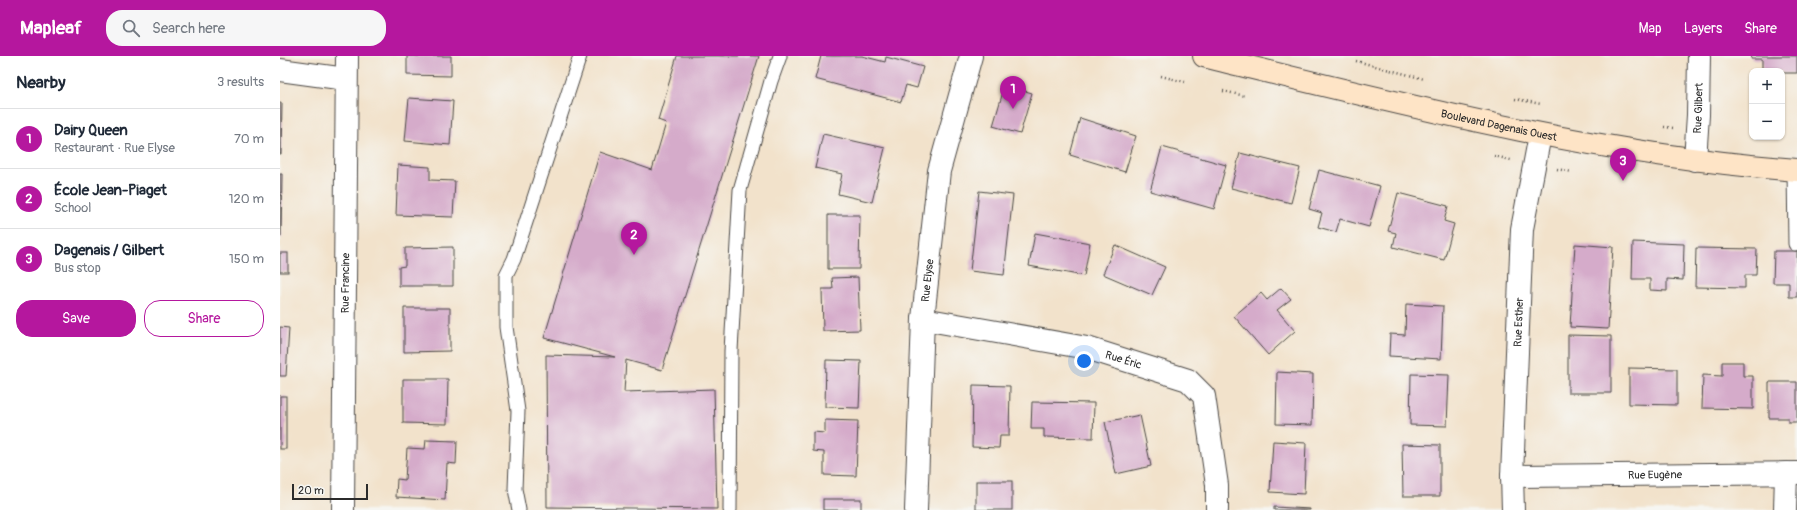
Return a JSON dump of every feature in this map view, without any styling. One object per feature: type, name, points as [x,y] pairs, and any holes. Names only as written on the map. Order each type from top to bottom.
[{"type":"main road","name":"Boulevard Dagenais Ouest","points":[[1204,56],[1540,135],[1618,149],[1695,160],[1796,170]]},
{"type":"street","name":"Rue Francine","points":[[343,510],[347,56]]},
{"type":"street","name":"Rue Elyse","points":[[916,510],[923,319],[939,170],[971,56]]},
{"type":"street","name":"Rue Gilbert","points":[[1695,160],[1698,115],[1699,56]]},
{"type":"street","points":[[280,70],[346,79]]},
{"type":"street","name":"Rue Esther","points":[[1513,510],[1512,476],[1522,229],[1540,135]]},
{"type":"street","name":"Rue Éric","points":[[923,319],[1087,348],[1188,380],[1204,396],[1217,485],[1217,510]]},
{"type":"street","points":[[1785,510],[1791,473]]},
{"type":"street","name":"Rue Eugène","points":[[1512,476],[1791,473]]},
{"type":"lane","points":[[519,510],[515,489],[518,411],[506,327],[506,275],[514,259],[580,56]]},
{"type":"lane","points":[[730,510],[731,351],[740,190],[771,81],[780,56]]},
{"type":"lane","points":[[1795,244],[1796,170]]},
{"type":"path","points":[[1356,61],[1424,79]]},
{"type":"path","points":[[1161,76],[1185,82]]},
{"type":"path","points":[[1223,91],[1245,96]]},
{"type":"path","points":[[1515,99],[1541,104]]},
{"type":"building","points":[[407,56],[451,56],[451,76],[407,75]]},
{"type":"building","points":[[677,56],[759,56],[662,370],[626,360],[624,392],[714,389],[717,509],[547,507],[546,355],[615,357],[544,338],[600,152],[652,170],[666,123],[658,120]]},
{"type":"building","points":[[821,56],[862,56],[885,62],[886,57],[923,67],[917,88],[906,85],[901,102],[815,79]]},
{"type":"building","points":[[1752,56],[1797,56],[1797,73],[1785,73],[1785,68],[1762,68],[1762,59],[1751,59]]},
{"type":"building","points":[[1005,85],[1032,93],[1020,134],[993,126]]},
{"type":"building","points":[[409,98],[453,101],[450,145],[405,141]]},
{"type":"building","points":[[280,103],[282,103],[281,154],[280,154]]},
{"type":"building","points":[[1080,118],[1136,136],[1125,172],[1070,155]]},
{"type":"building","points":[[823,134],[885,148],[872,202],[838,194],[842,174],[815,168]]},
{"type":"building","points":[[1162,147],[1226,165],[1214,209],[1150,191]]},
{"type":"building","points":[[1240,153],[1300,168],[1291,203],[1231,188]]},
{"type":"building","points":[[398,165],[430,167],[430,180],[455,181],[453,217],[396,215]]},
{"type":"building","points":[[1319,170],[1380,186],[1369,227],[1340,219],[1336,232],[1318,227],[1322,213],[1309,209]]},
{"type":"building","points":[[280,174],[282,174],[281,237],[280,237]]},
{"type":"building","points":[[979,191],[1013,195],[1004,275],[970,271]]},
{"type":"building","points":[[1398,193],[1448,206],[1444,221],[1454,224],[1444,260],[1393,247],[1396,233],[1388,231]]},
{"type":"building","points":[[828,215],[860,215],[859,269],[828,269]]},
{"type":"building","points":[[1035,233],[1090,243],[1084,276],[1029,266]]},
{"type":"building","points":[[1633,242],[1684,244],[1683,280],[1667,279],[1667,291],[1650,290],[1650,279],[1632,279]]},
{"type":"building","points":[[1575,244],[1613,247],[1608,329],[1570,327]]},
{"type":"building","points":[[1115,245],[1165,267],[1152,295],[1103,274]]},
{"type":"building","points":[[453,247],[453,286],[399,286],[399,267],[405,266],[405,248]]},
{"type":"building","points":[[1696,248],[1757,249],[1756,275],[1745,275],[1745,288],[1695,287]]},
{"type":"building","points":[[1774,251],[1797,251],[1797,297],[1789,297],[1789,283],[1773,283]]},
{"type":"building","points":[[280,253],[288,253],[288,272],[280,272]]},
{"type":"building","points":[[858,277],[860,330],[823,331],[822,289],[833,289],[832,278]]},
{"type":"building","points":[[1281,288],[1291,299],[1277,310],[1295,331],[1268,355],[1234,316],[1261,293],[1267,300]]},
{"type":"building","points":[[1406,304],[1443,306],[1441,359],[1389,356],[1390,334],[1405,335]]},
{"type":"building","points":[[404,308],[450,308],[450,351],[404,352]]},
{"type":"building","points":[[280,327],[289,328],[286,376],[280,376]]},
{"type":"building","points":[[1568,335],[1611,336],[1611,393],[1568,393]]},
{"type":"building","points":[[826,360],[861,361],[859,408],[825,407]]},
{"type":"building","points":[[1722,362],[1743,362],[1743,376],[1753,376],[1753,409],[1702,408],[1703,375],[1722,376]]},
{"type":"building","points":[[1629,368],[1677,369],[1677,405],[1629,404]]},
{"type":"building","points":[[1277,372],[1313,374],[1312,425],[1276,424]]},
{"type":"building","points":[[1411,374],[1449,375],[1447,426],[1410,425]]},
{"type":"building","points":[[403,379],[448,379],[447,424],[403,423]]},
{"type":"building","points":[[1769,382],[1797,382],[1797,422],[1788,422],[1788,418],[1769,418]]},
{"type":"building","points":[[973,385],[1010,386],[1009,436],[1000,436],[999,448],[972,447]]},
{"type":"building","points":[[280,396],[286,396],[286,449],[280,449]]},
{"type":"building","points":[[1032,402],[1094,403],[1093,438],[1044,437],[1044,429],[1031,429]]},
{"type":"building","points":[[1140,415],[1151,466],[1116,474],[1105,422]]},
{"type":"building","points":[[825,420],[858,421],[856,476],[824,475],[824,452],[813,451],[813,432],[825,433]]},
{"type":"building","points":[[426,440],[457,441],[456,464],[447,463],[445,500],[396,497],[397,479],[405,480],[407,448],[425,449]]},
{"type":"building","points":[[1273,441],[1306,443],[1304,494],[1270,492]]},
{"type":"building","points":[[1402,444],[1440,445],[1440,496],[1403,496]]},
{"type":"building","points":[[976,481],[1012,481],[1012,510],[976,510]]},
{"type":"building","points":[[823,499],[861,499],[861,510],[823,510]]},
{"type":"building","points":[[1274,507],[1310,509],[1310,510],[1274,510]]},
{"type":"place","name":"Dairy Queen","points":[[1013,109]]},
{"type":"place","name":"Dagenais / Gilbert","points":[[1623,181]]},
{"type":"place","name":"École Jean-Piaget","points":[[634,255]]}]
